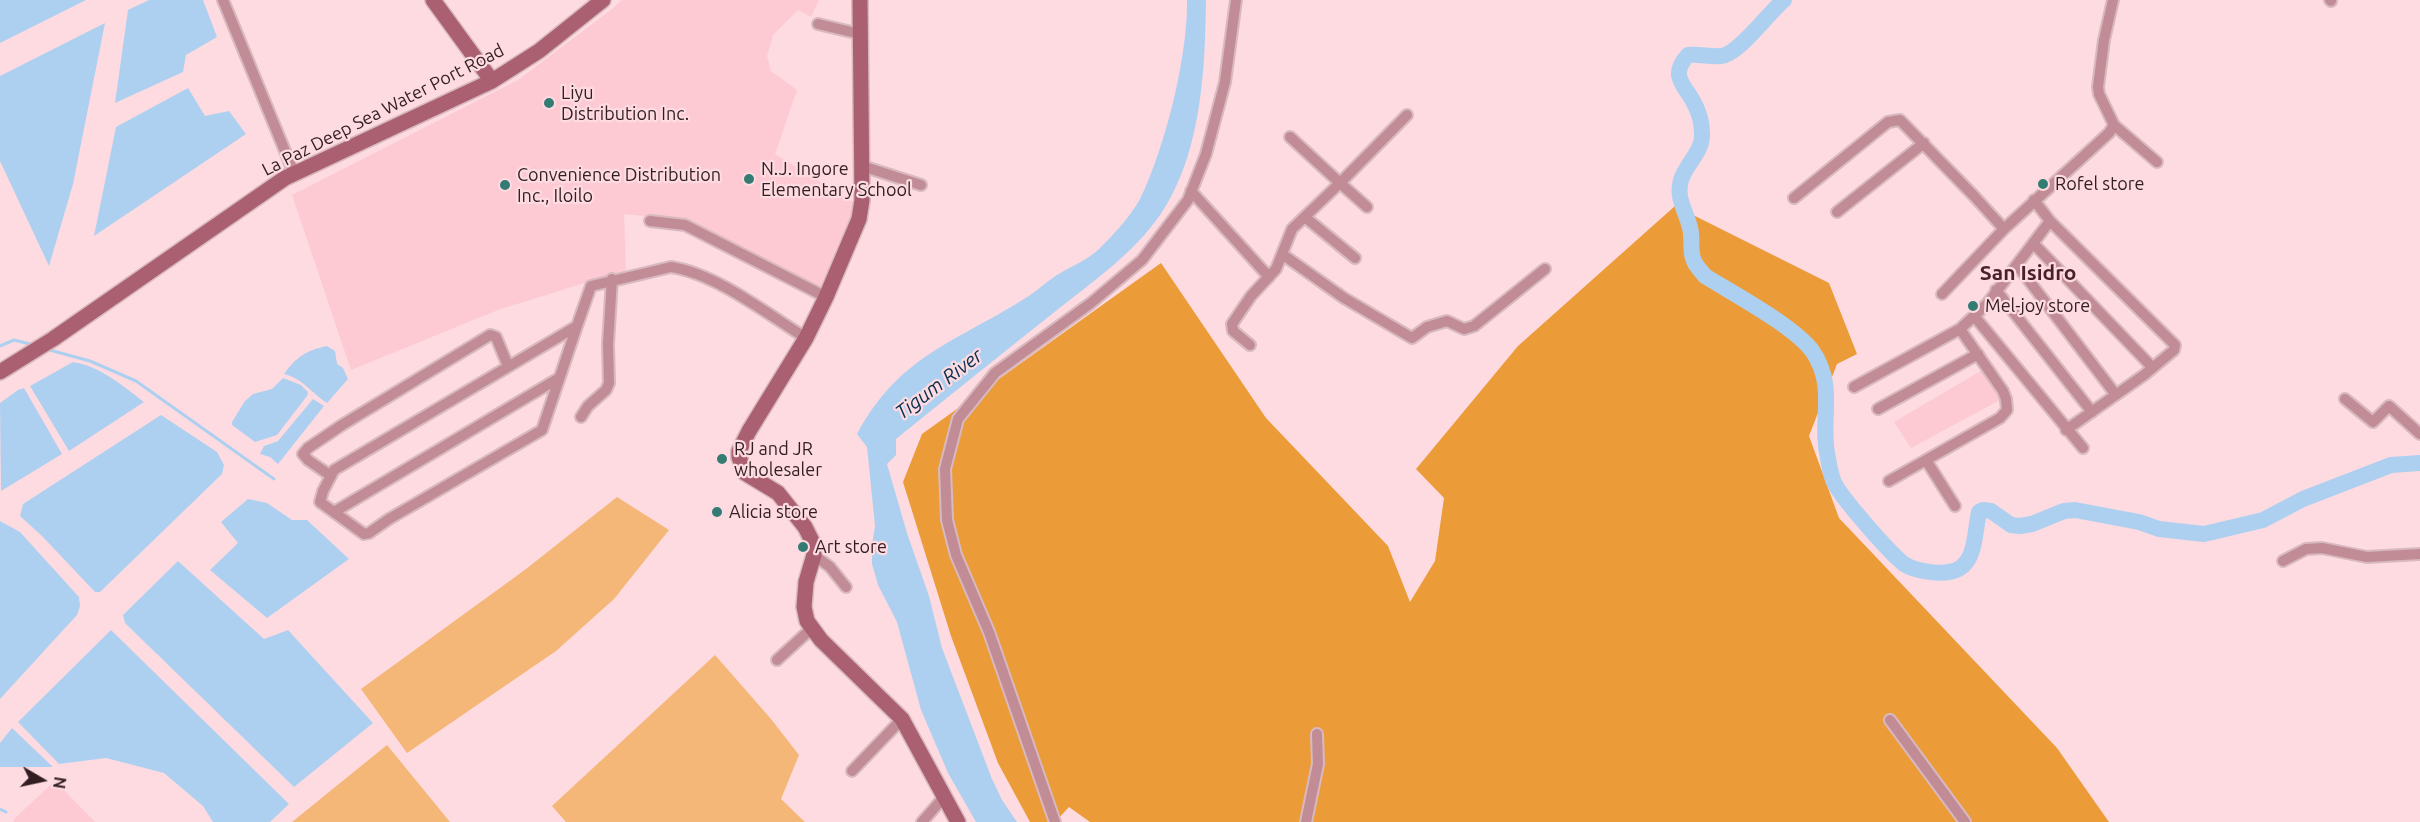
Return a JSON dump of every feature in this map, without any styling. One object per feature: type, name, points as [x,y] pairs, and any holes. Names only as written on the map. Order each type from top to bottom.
[{"type":"street","points":[[223,0],[294,174]]},
{"type":"street","points":[[433,0],[492,81]]},
{"type":"street","name":"La Paz Deep Sea Water Port Road","points":[[0,372],[54,339],[294,174],[492,81],[539,51],[603,0]]},
{"type":"street","points":[[860,0],[862,201],[859,219],[806,338],[749,430],[739,451],[739,457],[746,472],[778,493],[805,526],[812,542],[814,555],[806,582],[804,607],[807,621],[821,640],[903,719],[958,822]]},
{"type":"street","points":[[1055,822],[989,632],[956,555],[947,520],[945,469],[958,419],[995,373],[1091,303],[1142,260],[1188,200],[1206,154],[1225,82],[1236,0]]},
{"type":"street","points":[[2113,0],[2104,40],[2099,94],[2114,124],[2157,162]]},
{"type":"street","points":[[818,24],[860,34]]},
{"type":"street","points":[[1250,345],[1233,331],[1232,324],[1251,296],[1269,277],[1292,229],[1306,218],[1407,115]]},
{"type":"street","points":[[1794,198],[1888,122],[1900,120],[2004,229]]},
{"type":"street","points":[[1942,294],[2034,200],[2109,133],[2114,124]]},
{"type":"street","points":[[1290,137],[1367,207]]},
{"type":"street","points":[[1837,212],[1924,143]]},
{"type":"street","points":[[862,166],[921,185]]},
{"type":"street","points":[[1191,191],[1269,277]]},
{"type":"street","points":[[2034,200],[2050,220],[2175,345],[2174,350],[2152,368],[2066,430]]},
{"type":"street","points":[[1306,218],[1355,258]]},
{"type":"street","points":[[1854,387],[1960,329],[1975,317],[2050,220]]},
{"type":"street","points":[[650,221],[685,225],[826,297]]},
{"type":"street","points":[[2033,243],[2152,368]]},
{"type":"street","points":[[1282,254],[1344,298],[1412,338],[1427,327],[1447,321],[1464,329],[1474,326],[1545,269]]},
{"type":"street","points":[[2017,265],[2116,395]]},
{"type":"street","points":[[577,326],[334,470],[320,502],[364,534],[369,533],[542,430],[591,286],[612,279],[671,267],[685,269],[724,288],[806,338]]},
{"type":"street","points":[[581,417],[588,406],[606,390],[609,383],[608,344],[612,279]]},
{"type":"street","points":[[1996,290],[2092,412]]},
{"type":"street","points":[[1975,317],[2083,448]]},
{"type":"street","points":[[1888,481],[2000,418],[2007,410],[2007,399],[2003,391],[1960,329]]},
{"type":"street","points":[[330,476],[303,454],[308,448],[342,425],[490,335],[496,337],[508,366]]},
{"type":"street","points":[[1878,409],[1978,354]]},
{"type":"street","points":[[334,512],[559,378]]},
{"type":"street","points":[[2345,399],[2373,422],[2389,406],[2420,434]]},
{"type":"street","points":[[1926,460],[1955,506]]},
{"type":"street","points":[[2283,561],[2306,549],[2314,548],[2367,557],[2420,554]]},
{"type":"street","points":[[814,555],[830,567],[846,587]]},
{"type":"street","points":[[777,660],[812,628]]},
{"type":"street","points":[[852,771],[903,719]]},
{"type":"street","points":[[1890,720],[1965,822]]},
{"type":"street","points":[[1306,822],[1318,764],[1317,734]]},
{"type":"street","points":[[922,822],[944,797]]},
{"type":"shaded area","points":[[622,0],[819,0],[811,17],[798,10],[773,35],[767,56],[771,71],[797,90],[775,154],[856,204],[854,215],[824,288],[747,251],[693,221],[624,214],[626,270],[498,310],[351,370],[292,195],[518,80]]},
{"type":"shaded area","points":[[1675,206],[1829,283],[1857,354],[1837,364],[1809,436],[1839,518],[2057,748],[2109,822],[1090,822],[1069,807],[1055,822],[1030,822],[998,763],[951,636],[903,482],[922,434],[1161,263],[1266,418],[1388,546],[1410,602],[1435,561],[1444,498],[1416,469],[1518,346]]},
{"type":"shaded area","points":[[1984,369],[2000,400],[1911,448],[1894,422]]},
{"type":"shaded area","points":[[617,497],[669,530],[614,599],[556,651],[407,753],[361,689],[526,569]]},
{"type":"shaded area","points":[[715,655],[799,755],[781,799],[805,822],[566,822],[552,806]]},
{"type":"shaded area","points":[[387,745],[450,822],[292,822]]},
{"type":"shaded area","points":[[55,781],[95,822],[13,822],[15,818]]},
{"type":"water","points":[[0,0],[86,0],[0,43]]},
{"type":"water","points":[[149,0],[203,0],[217,37],[186,55],[183,72],[115,103],[128,10]]},
{"type":"water","name":"Tigum River","points":[[1187,0],[1206,0],[1202,78],[1199,105],[1188,156],[1167,204],[1144,236],[1115,264],[896,439],[896,455],[887,464],[907,533],[929,596],[942,648],[992,779],[1002,800],[1017,822],[976,822],[948,773],[921,710],[897,622],[878,585],[872,564],[875,526],[867,447],[857,434],[874,407],[910,368],[930,353],[1024,299],[1057,275],[1090,256],[1127,219],[1140,199],[1149,178],[1166,128],[1184,48]]},
{"type":"water","points":[[105,23],[73,184],[49,266],[0,161],[0,76]]},
{"type":"water","points":[[188,88],[205,116],[229,111],[246,134],[94,236],[116,127]]},
{"type":"water","points":[[327,346],[335,351],[337,364],[343,368],[348,379],[327,403],[302,383],[284,374],[302,355]]},
{"type":"water","points":[[73,362],[102,372],[144,402],[69,451],[30,386]]},
{"type":"water","points":[[283,378],[301,385],[308,392],[307,396],[277,435],[255,442],[232,425],[232,422],[245,401],[253,394],[272,389]]},
{"type":"water","points":[[24,388],[62,454],[1,491],[0,403]]},
{"type":"water","points":[[313,399],[324,406],[278,464],[270,457],[260,454],[264,446],[278,441]]},
{"type":"water","points":[[161,415],[217,452],[224,465],[222,474],[100,592],[95,592],[20,516],[23,504]]},
{"type":"water","points":[[248,499],[267,503],[292,520],[307,520],[349,559],[267,618],[210,570],[238,543],[221,522]]},
{"type":"water","points":[[0,521],[20,532],[79,597],[80,606],[77,615],[0,699]]},
{"type":"water","points":[[178,561],[264,639],[288,630],[373,723],[294,787],[125,623],[123,615]]},
{"type":"water","points":[[111,630],[289,804],[270,822],[213,822],[203,806],[164,773],[106,758],[59,764],[18,722]]},
{"type":"water","points":[[12,728],[53,767],[0,767],[0,743]]},
{"type":"waterway","points":[[1784,0],[1736,49],[1728,54],[1721,56],[1688,55],[1682,62],[1680,80],[1696,107],[1702,130],[1700,146],[1683,174],[1680,187],[1681,201],[1690,226],[1692,255],[1696,265],[1705,276],[1778,321],[1805,342],[1813,352],[1824,379],[1826,444],[1833,480],[1866,524],[1904,564],[1932,572],[1944,573],[1958,569],[1965,564],[1973,549],[1979,512],[1983,510],[1991,511],[2011,525],[2020,526],[2032,524],[2064,511],[2075,510],[2139,522],[2159,529],[2204,534],[2263,520],[2303,499],[2391,465],[2420,463]]},
{"type":"waterway","points":[[0,346],[14,340],[34,345]]},
{"type":"waterway","points":[[46,349],[90,361],[136,381],[274,479]]},
{"type":"waterway","points":[[0,809],[6,812]]},
{"type":"place","name":"Liyu Distribution Inc.","points":[[549,103]]},
{"type":"place","name":"N.J. Ingore Elementary School","points":[[749,179]]},
{"type":"place","name":"Rofel store","points":[[2043,184]]},
{"type":"place","name":"Convenience Distribution Inc., Iloilo","points":[[505,185]]},
{"type":"place","name":"Mel-joy store","points":[[1973,306]]},
{"type":"place","name":"RJ and JR wholesaler","points":[[722,459]]},
{"type":"place","name":"Alicia store","points":[[717,512]]},
{"type":"place","name":"Art store","points":[[803,547]]},
{"type":"district","name":"San Isidro","points":[[2028,273]]}]
